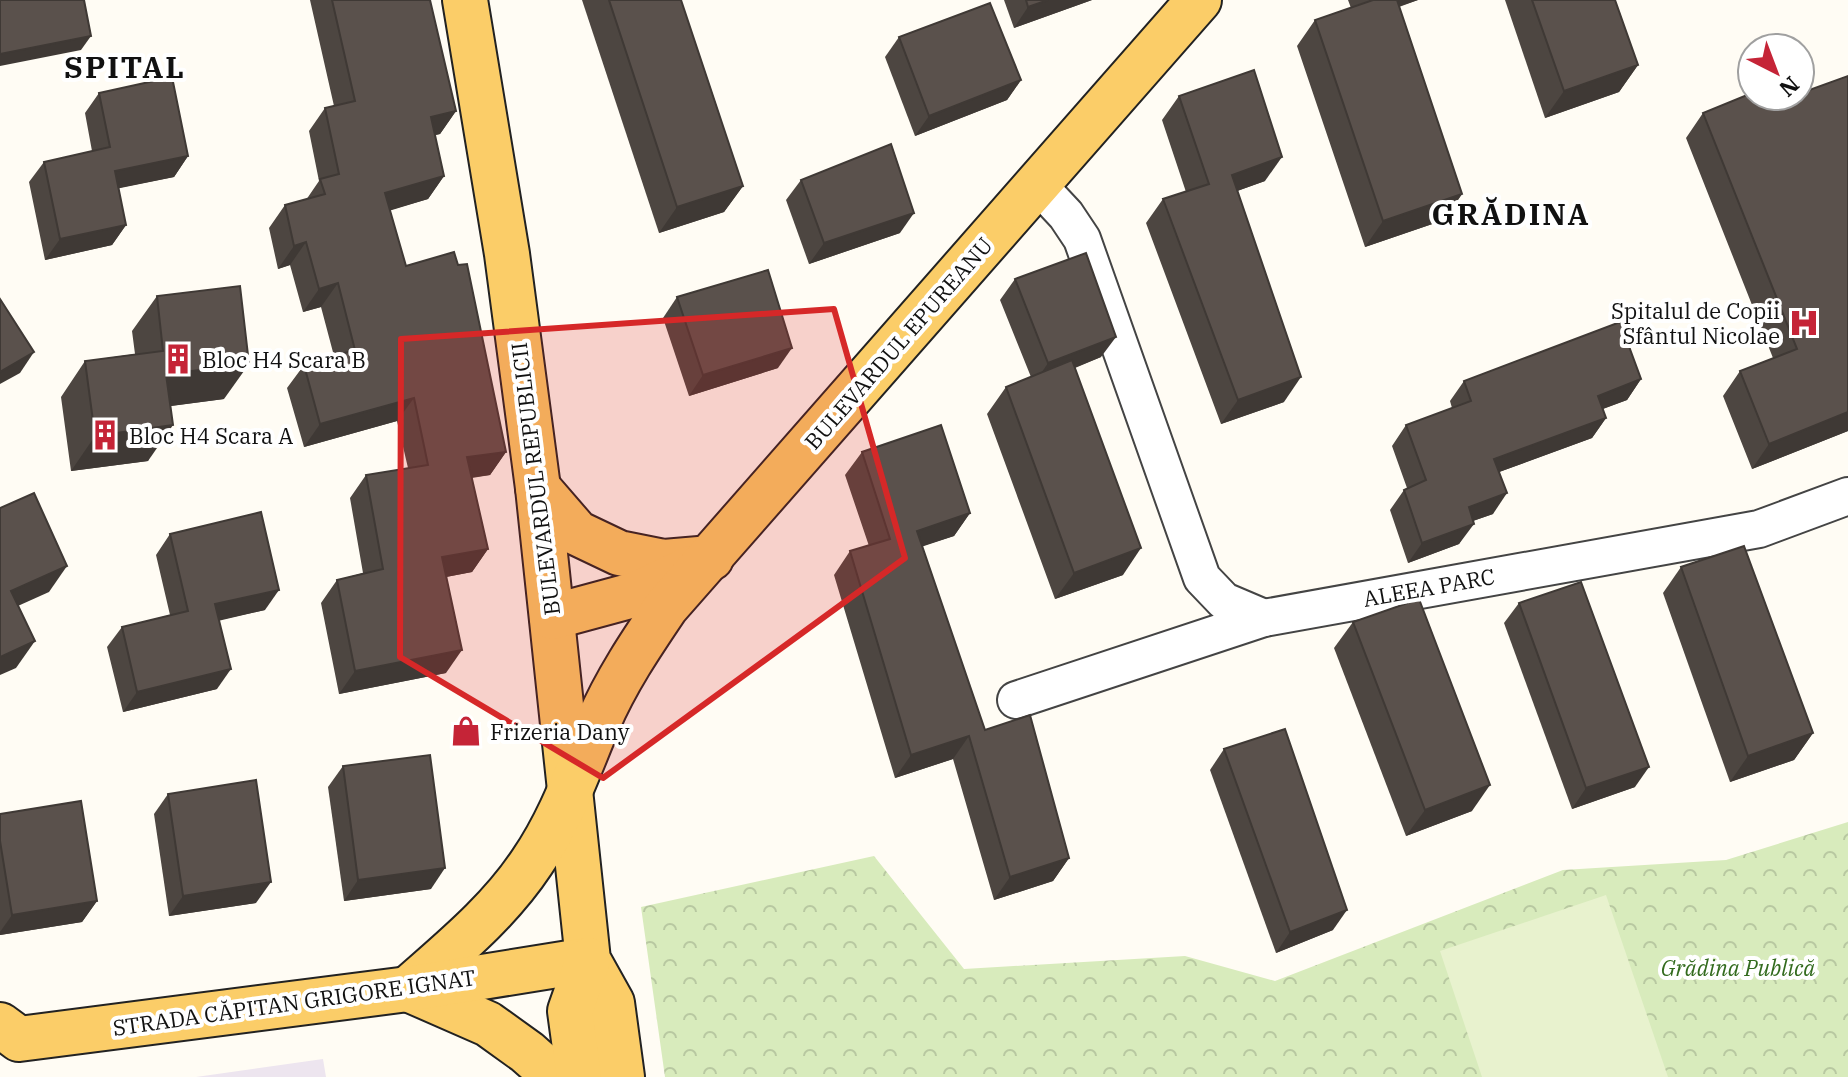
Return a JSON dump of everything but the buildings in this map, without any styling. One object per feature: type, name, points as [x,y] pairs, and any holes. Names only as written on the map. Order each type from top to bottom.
[{"type":"main road","name":"BULEVARDUL REPUBLICII","points":[[465,0],[507,254],[538,488],[588,960],[612,1003],[622,1077]]},
{"type":"main road","name":"BULEVARDUL EPUREANU","points":[[552,617],[637,594],[711,558],[1199,0]]},
{"type":"main road","points":[[538,488],[577,533],[619,553],[664,562],[711,558]]},
{"type":"main road","points":[[555,1077],[488,1024],[408,989],[499,907],[534,861],[629,661],[666,607],[711,558]]},
{"type":"main road","name":"BULEVARDUL REPUBLICII","points":[[579,1077],[570,1011],[588,960]]},
{"type":"main road","name":"STRADA CĂPITAN GRIGORE IGNAT","points":[[6,1035],[408,989],[588,960]]},
{"type":"street","points":[[1037,184],[1066,215],[1082,239],[1202,578],[1224,601],[1264,618]]},
{"type":"street","name":"ALEEA PARC","points":[[1016,700],[1264,618],[1759,529],[1848,496]]},
{"type":"highlighted area","points":[[834,309],[905,558],[603,778],[400,657],[401,339]]},
{"type":"shaded area","points":[[323,1059],[326,1077],[196,1077]]},
{"type":"green space","name":"Grădina Publică","points":[[1848,822],[1848,1077],[665,1077],[641,907],[874,856],[964,969],[1185,956],[1275,981],[1563,870],[1726,860]]},
{"type":"green space","points":[[1606,895],[1668,1077],[1482,1077],[1440,951]]},
{"type":"place","name":"Spitalul de Copii Sfântul Nicolae","points":[[1804,323]]},
{"type":"place","name":"Bloc H4 Scara B","points":[[178,359]]},
{"type":"place","name":"Bloc H4 Scara A","points":[[105,435]]},
{"type":"place","name":"Frizeria Dany","points":[[466,731]]},
{"type":"district","name":"SPITAL","points":[[125,66]]},
{"type":"district","name":"GRĂDINA","points":[[1511,213]]}]
